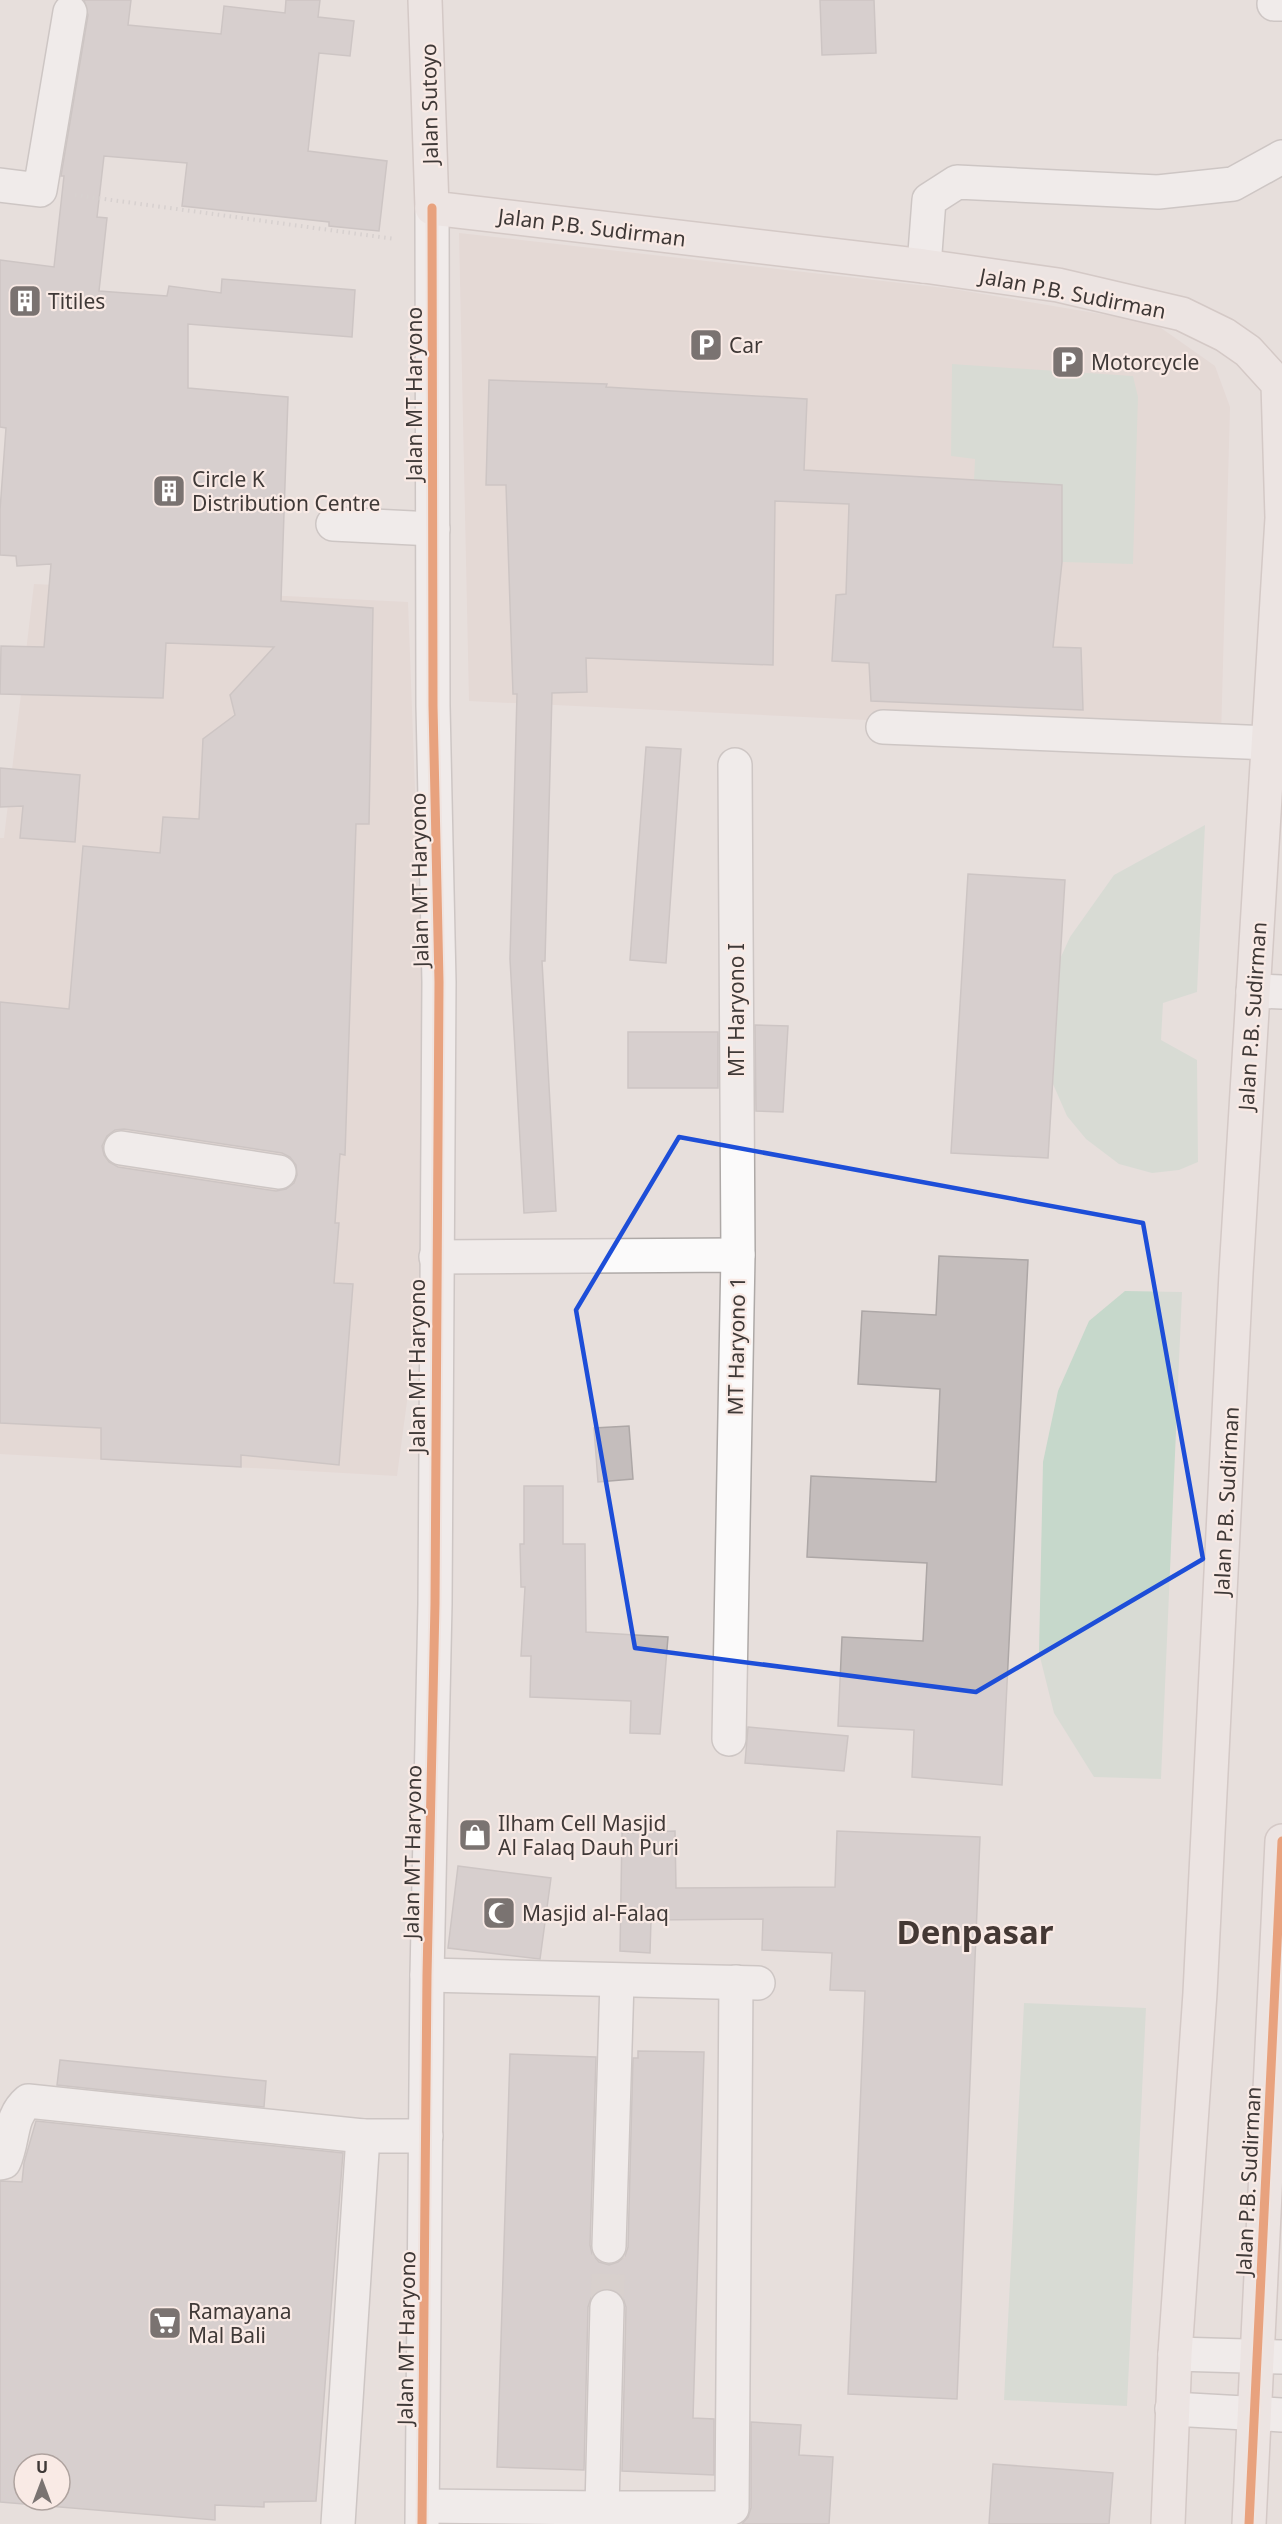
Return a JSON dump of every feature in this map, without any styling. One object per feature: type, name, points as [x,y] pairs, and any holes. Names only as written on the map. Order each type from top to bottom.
[{"type":"main road","name":"Jalan Sutoyo","points":[[425,0],[432,208]]},
{"type":"main road","name":"Jalan P.B. Sudirman","points":[[432,208],[924,266],[1058,285],[1182,314],[1225,335],[1240,346],[1278,384],[1282,518],[1270,743],[1268,991],[1236,1272],[1200,1993],[1174,2354],[1168,2524]]},
{"type":"main road","name":"Jalan P.B. Sudirman","points":[[1249,2524],[1269,2415],[1282,1841]]},
{"type":"street","points":[[0,185],[40,190],[70,12]]},
{"type":"street","points":[[924,266],[929,200],[957,182],[1158,192],[1233,184],[1282,157]]},
{"type":"street","name":"Jalan MT Haryono","points":[[423,2515],[427,1975],[435,1604],[439,982],[433,706],[432,208]]},
{"type":"street","points":[[333,524],[433,530]]},
{"type":"street","points":[[883,728],[1270,743]]},
{"type":"street","name":"MT Haryono I","points":[[735,765],[738,1255]]},
{"type":"street","points":[[121,1148],[279,1172]]},
{"type":"street","name":"MT Haryono 1","points":[[436,1257],[738,1255],[729,1739]]},
{"type":"street","points":[[423,2515],[602,2508],[732,2508],[747,1982],[617,1981],[427,1975]]},
{"type":"street","points":[[609,2247],[617,1981]]},
{"type":"street","points":[[0,2163],[4,2162],[12,2146],[14,2122],[18,2110],[28,2101],[363,2136],[426,2136]]},
{"type":"street","points":[[338,2524],[363,2136]]},
{"type":"street","points":[[602,2508],[607,2307]]},
{"type":"street","points":[[1174,2354],[1270,2356]]},
{"type":"street","points":[[1172,2409],[1269,2415]]},
{"type":"path","points":[[40,190],[373,238],[431,241]]},
{"type":"highlighted area","points":[[679,1137],[1143,1223],[1203,1559],[976,1692],[635,1648],[576,1310]]},
{"type":"shaded area","points":[[459,233],[953,289],[1154,323],[1215,366],[1230,407],[1221,737],[469,701]]},
{"type":"shaded area","points":[[34,584],[408,602],[431,1222],[397,1476],[0,1454],[0,838],[4,838]]},
{"type":"green space","points":[[952,364],[1133,376],[1138,397],[1133,564],[1062,562],[974,480],[975,459],[951,456]]},
{"type":"green space","points":[[1205,825],[1197,992],[1163,1003],[1161,1040],[1197,1060],[1198,1162],[1179,1170],[1152,1173],[1119,1164],[1086,1139],[1067,1116],[1053,1084],[1060,959],[1070,937],[1114,875]]},
{"type":"green space","points":[[1125,1291],[1182,1292],[1161,1779],[1094,1777],[1054,1713],[1039,1653],[1043,1462],[1058,1391],[1089,1321]]},
{"type":"green space","points":[[1024,2003],[1146,2008],[1127,2406],[1004,2400]]},
{"type":"building","points":[[84,0],[131,0],[128,25],[221,34],[224,6],[285,13],[286,0],[320,0],[318,17],[354,21],[350,56],[319,53],[308,151],[387,161],[379,231],[329,226],[329,222],[182,206],[187,163],[104,156],[97,217],[107,218],[99,291],[167,296],[169,286],[221,293],[222,279],[355,290],[352,337],[188,324],[188,388],[288,397],[281,601],[373,608],[369,824],[356,824],[345,1155],[340,1154],[335,1223],[339,1223],[334,1283],[353,1284],[339,1465],[241,1455],[241,1467],[101,1459],[101,1428],[0,1423],[0,1002],[69,1009],[83,846],[160,853],[163,817],[199,819],[203,739],[235,715],[230,695],[274,647],[166,643],[163,698],[0,694],[1,646],[44,647],[51,564],[17,566],[16,556],[0,555],[0,510],[6,428],[0,427],[0,260],[54,267],[64,176],[61,176],[88,15]],"holes":[[[124,1129],[282,1153],[290,1157],[296,1165],[297,1175],[294,1183],[286,1189],[276,1191],[118,1167],[109,1162],[102,1146],[107,1136],[115,1130]]]},
{"type":"building","points":[[820,0],[874,0],[876,53],[822,55]]},
{"type":"building","points":[[489,380],[607,384],[606,387],[807,399],[804,470],[1062,485],[1062,562],[1053,647],[1081,648],[1083,710],[871,701],[869,663],[832,661],[836,595],[846,594],[849,504],[775,501],[773,665],[586,658],[587,692],[552,693],[545,961],[542,961],[556,1211],[524,1213],[510,959],[517,694],[513,694],[506,485],[486,485]]},
{"type":"building","points":[[646,747],[681,749],[666,963],[630,960]]},
{"type":"building","points":[[0,768],[80,775],[75,842],[20,838],[23,806],[0,807]]},
{"type":"building","points":[[968,874],[1065,880],[1048,1158],[951,1153]]},
{"type":"building","points":[[755,1025],[788,1026],[783,1112],[756,1111]]},
{"type":"building","points":[[628,1032],[718,1032],[718,1088],[628,1088]]},
{"type":"building","points":[[939,1256],[1028,1260],[1002,1785],[912,1777],[914,1730],[838,1726],[842,1637],[923,1641],[927,1563],[807,1557],[811,1476],[936,1482],[940,1389],[858,1384],[862,1311],[936,1315]]},
{"type":"building","points":[[629,1426],[633,1479],[598,1482],[594,1428]]},
{"type":"building","points":[[524,1486],[563,1486],[563,1544],[585,1544],[586,1632],[668,1637],[660,1734],[630,1733],[631,1701],[530,1697],[531,1656],[521,1656],[525,1587],[521,1587],[520,1544],[524,1544]]},
{"type":"building","points":[[748,1727],[848,1736],[844,1771],[745,1763]]},
{"type":"building","points":[[675,1831],[676,1888],[835,1887],[837,1831],[980,1837],[957,2399],[848,2394],[865,1991],[830,1990],[832,1953],[762,1950],[763,1919],[651,1920],[650,1953],[620,1951],[622,1833]]},
{"type":"building","name":"Masjid al-Falaq","points":[[458,1866],[551,1878],[540,1959],[448,1948]]},
{"type":"building","points":[[638,2051],[704,2052],[693,2418],[714,2419],[714,2475],[622,2471],[626,2307],[623,2298],[616,2291],[608,2288],[598,2291],[591,2298],[588,2307],[584,2470],[497,2467],[510,2054],[596,2057],[590,2245],[592,2254],[599,2262],[609,2265],[625,2256],[628,2247],[633,2058],[638,2058]]},
{"type":"building","points":[[60,2060],[266,2081],[264,2107],[57,2085]]},
{"type":"building","name":"Ramayana Mal Bali","points":[[36,2121],[343,2153],[316,2501],[264,2502],[264,2507],[215,2505],[215,2520],[72,2508],[72,2452],[12,2452],[12,2503],[0,2502],[0,2181],[22,2182],[24,2163]]},
{"type":"building","points":[[751,2422],[801,2425],[799,2455],[833,2457],[829,2524],[742,2524],[751,2508]]},
{"type":"building","points":[[993,2464],[1113,2473],[1109,2524],[989,2524]]},
{"type":"tunnel","points":[[607,2307],[609,2246]]},
{"type":"cycle path","points":[[422,2524],[427,1975],[435,1604],[439,982],[433,706],[432,208]]},
{"type":"cycle path","points":[[1249,2524],[1282,1841]]},
{"type":"place","name":"Titiles","points":[[25,301]]},
{"type":"place","name":"Car","points":[[706,345]]},
{"type":"place","name":"Motorcycle","points":[[1068,362]]},
{"type":"place","name":"Circle K Distribution Centre","points":[[169,491]]},
{"type":"place","name":"Ilham Cell Masjid Al Falaq Dauh Puri","points":[[475,1835]]},
{"type":"place","name":"Masjid al-Falaq","points":[[499,1913]]},
{"type":"place","name":"Ramayana Mal Bali","points":[[165,2323]]},
{"type":"district","name":"Denpasar","points":[[975,1931]]}]
